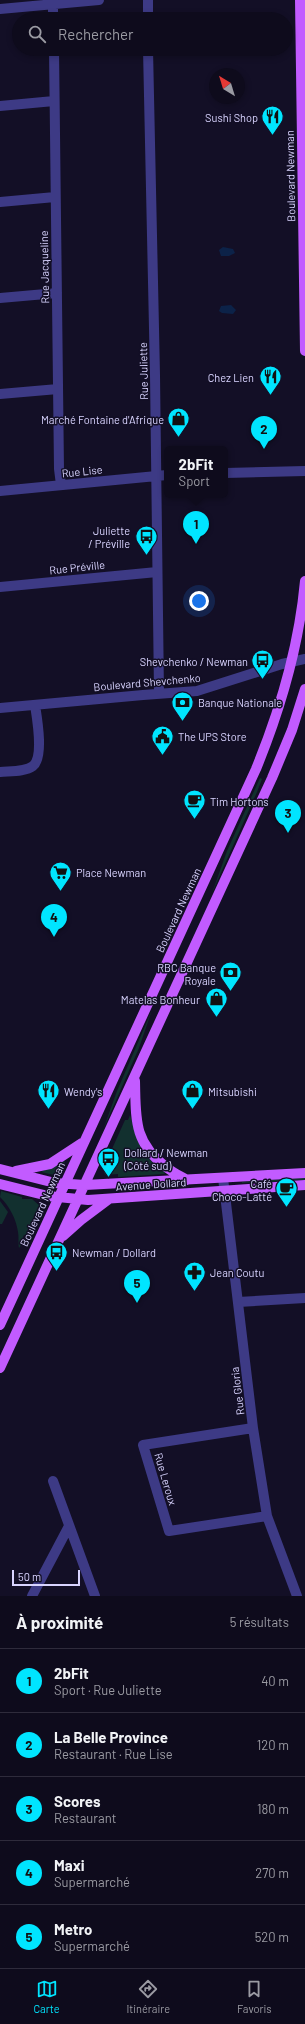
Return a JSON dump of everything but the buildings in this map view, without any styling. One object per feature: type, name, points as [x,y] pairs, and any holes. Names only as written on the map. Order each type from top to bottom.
[{"type":"main road","name":"Boulevard Newman","points":[[300,0],[305,351]]},
{"type":"main road","name":"Boulevard Newman","points":[[0,1325],[256,769],[279,710],[293,661],[305,581]]},
{"type":"main road","points":[[0,1368],[3,1352],[85,1185],[272,778],[288,741],[305,689]]},
{"type":"main road","points":[[135,1077],[136,1121],[141,1138],[155,1158],[187,1180]]},
{"type":"main road","points":[[5,1170],[33,1169],[50,1164],[84,1142]]},
{"type":"main road","name":"Avenue Dollard","points":[[5,1170],[64,1184],[85,1185],[305,1173]]},
{"type":"main road","name":"Avenue Dollard","points":[[0,1184],[58,1198],[109,1199],[305,1184]]},
{"type":"main road","points":[[59,1240],[81,1220],[109,1199]]},
{"type":"street","points":[[0,9],[99,0]]},
{"type":"street","points":[[148,0],[148,12]]},
{"type":"street","points":[[53,4],[53,12]]},
{"type":"street","name":"Rue Jacqueline","points":[[54,56],[59,469],[62,486]]},
{"type":"street","name":"Rue Juliette","points":[[148,56],[159,694]]},
{"type":"street","points":[[0,106],[54,101]]},
{"type":"street","points":[[0,202],[55,197]]},
{"type":"street","points":[[0,298],[57,293]]},
{"type":"street","points":[[0,394],[58,389]]},
{"type":"street","points":[[228,473],[305,471]]},
{"type":"street","name":"Rue Lise","points":[[0,491],[164,475]]},
{"type":"street","name":"Rue Préville","points":[[0,587],[157,572]]},
{"type":"street","name":"Boulevard Shevchenko","points":[[293,661],[305,652]]},
{"type":"street","name":"Boulevard Shevchenko","points":[[0,708],[206,689],[293,661],[305,659]]},
{"type":"street","points":[[0,772],[24,769],[34,765],[37,761],[39,748],[35,705]]},
{"type":"street","name":"Rue Gloria","points":[[223,1178],[253,1428],[267,1516],[297,1596]]},
{"type":"street","points":[[238,1302],[305,1298]]},
{"type":"street","name":"Rue Leroux","points":[[253,1428],[143,1445],[168,1531],[267,1516]]},
{"type":"street","points":[[53,1481],[68,1526],[95,1596]]},
{"type":"street","points":[[32,1596],[68,1526]]},
{"type":"green space","points":[[260,778],[262,779],[257,792],[212,893],[227,851]]},
{"type":"green space","points":[[152,1010],[139,1048],[103,1130],[117,1091]]},
{"type":"green space","points":[[130,1115],[140,1146],[152,1162],[166,1172],[164,1174],[118,1177],[118,1174],[105,1175],[103,1169],[125,1120],[128,1120]]},
{"type":"green space","points":[[63,1161],[65,1162],[58,1176],[41,1172]]},
{"type":"green space","points":[[305,1177],[305,1180],[242,1183],[242,1182]]},
{"type":"green space","points":[[1,1191],[22,1197],[22,1199],[32,1199],[40,1206],[39,1216],[27,1236],[24,1235],[22,1239],[24,1241],[19,1248],[16,1222],[10,1209],[0,1197]]},
{"type":"green space","points":[[0,1201],[8,1212],[2,1224],[0,1224]]},
{"type":"water","points":[[223,247],[233,249],[235,253],[229,256],[221,256],[219,250]]},
{"type":"water","points":[[231,305],[236,310],[233,314],[222,313],[219,311],[221,306]]},
{"type":"place","name":"Sushi Shop","points":[[273,136]]},
{"type":"place","name":"Chez Lien","points":[[270,396]]},
{"type":"place","name":"Marché Fontaine d'Afrique","points":[[179,438]]},
{"type":"place","name":"La Belle Province","points":[[264,449]]},
{"type":"place","name":"2bFit","points":[[196,544]]},
{"type":"place","name":"Juliette / Préville","points":[[146,556]]},
{"type":"place","name":"Shevchenko / Newman","points":[[263,680]]},
{"type":"place","name":"Banque Nationale","points":[[182,722]]},
{"type":"place","name":"The UPS Store","points":[[163,756]]},
{"type":"place","name":"Tim Hortons","points":[[195,820]]},
{"type":"place","name":"Scores","points":[[288,833]]},
{"type":"place","name":"Place Newman","points":[[61,892]]},
{"type":"place","name":"Maxi","points":[[54,937]]},
{"type":"place","name":"RBC Banque Royale","points":[[231,992]]},
{"type":"place","name":"Matelas Bonheur","points":[[216,1018]]},
{"type":"place","name":"Wendy's","points":[[49,1110]]},
{"type":"place","name":"Mitsubishi","points":[[192,1110]]},
{"type":"place","name":"Dollard / Newman (Côté sud)","points":[[109,1178]]},
{"type":"place","name":"Café Choco-Latté","points":[[287,1208]]},
{"type":"place","name":"Newman / Dollard","points":[[57,1272]]},
{"type":"place","name":"Jean Coutu","points":[[195,1292]]},
{"type":"place","name":"Metro","points":[[137,1303]]}]
